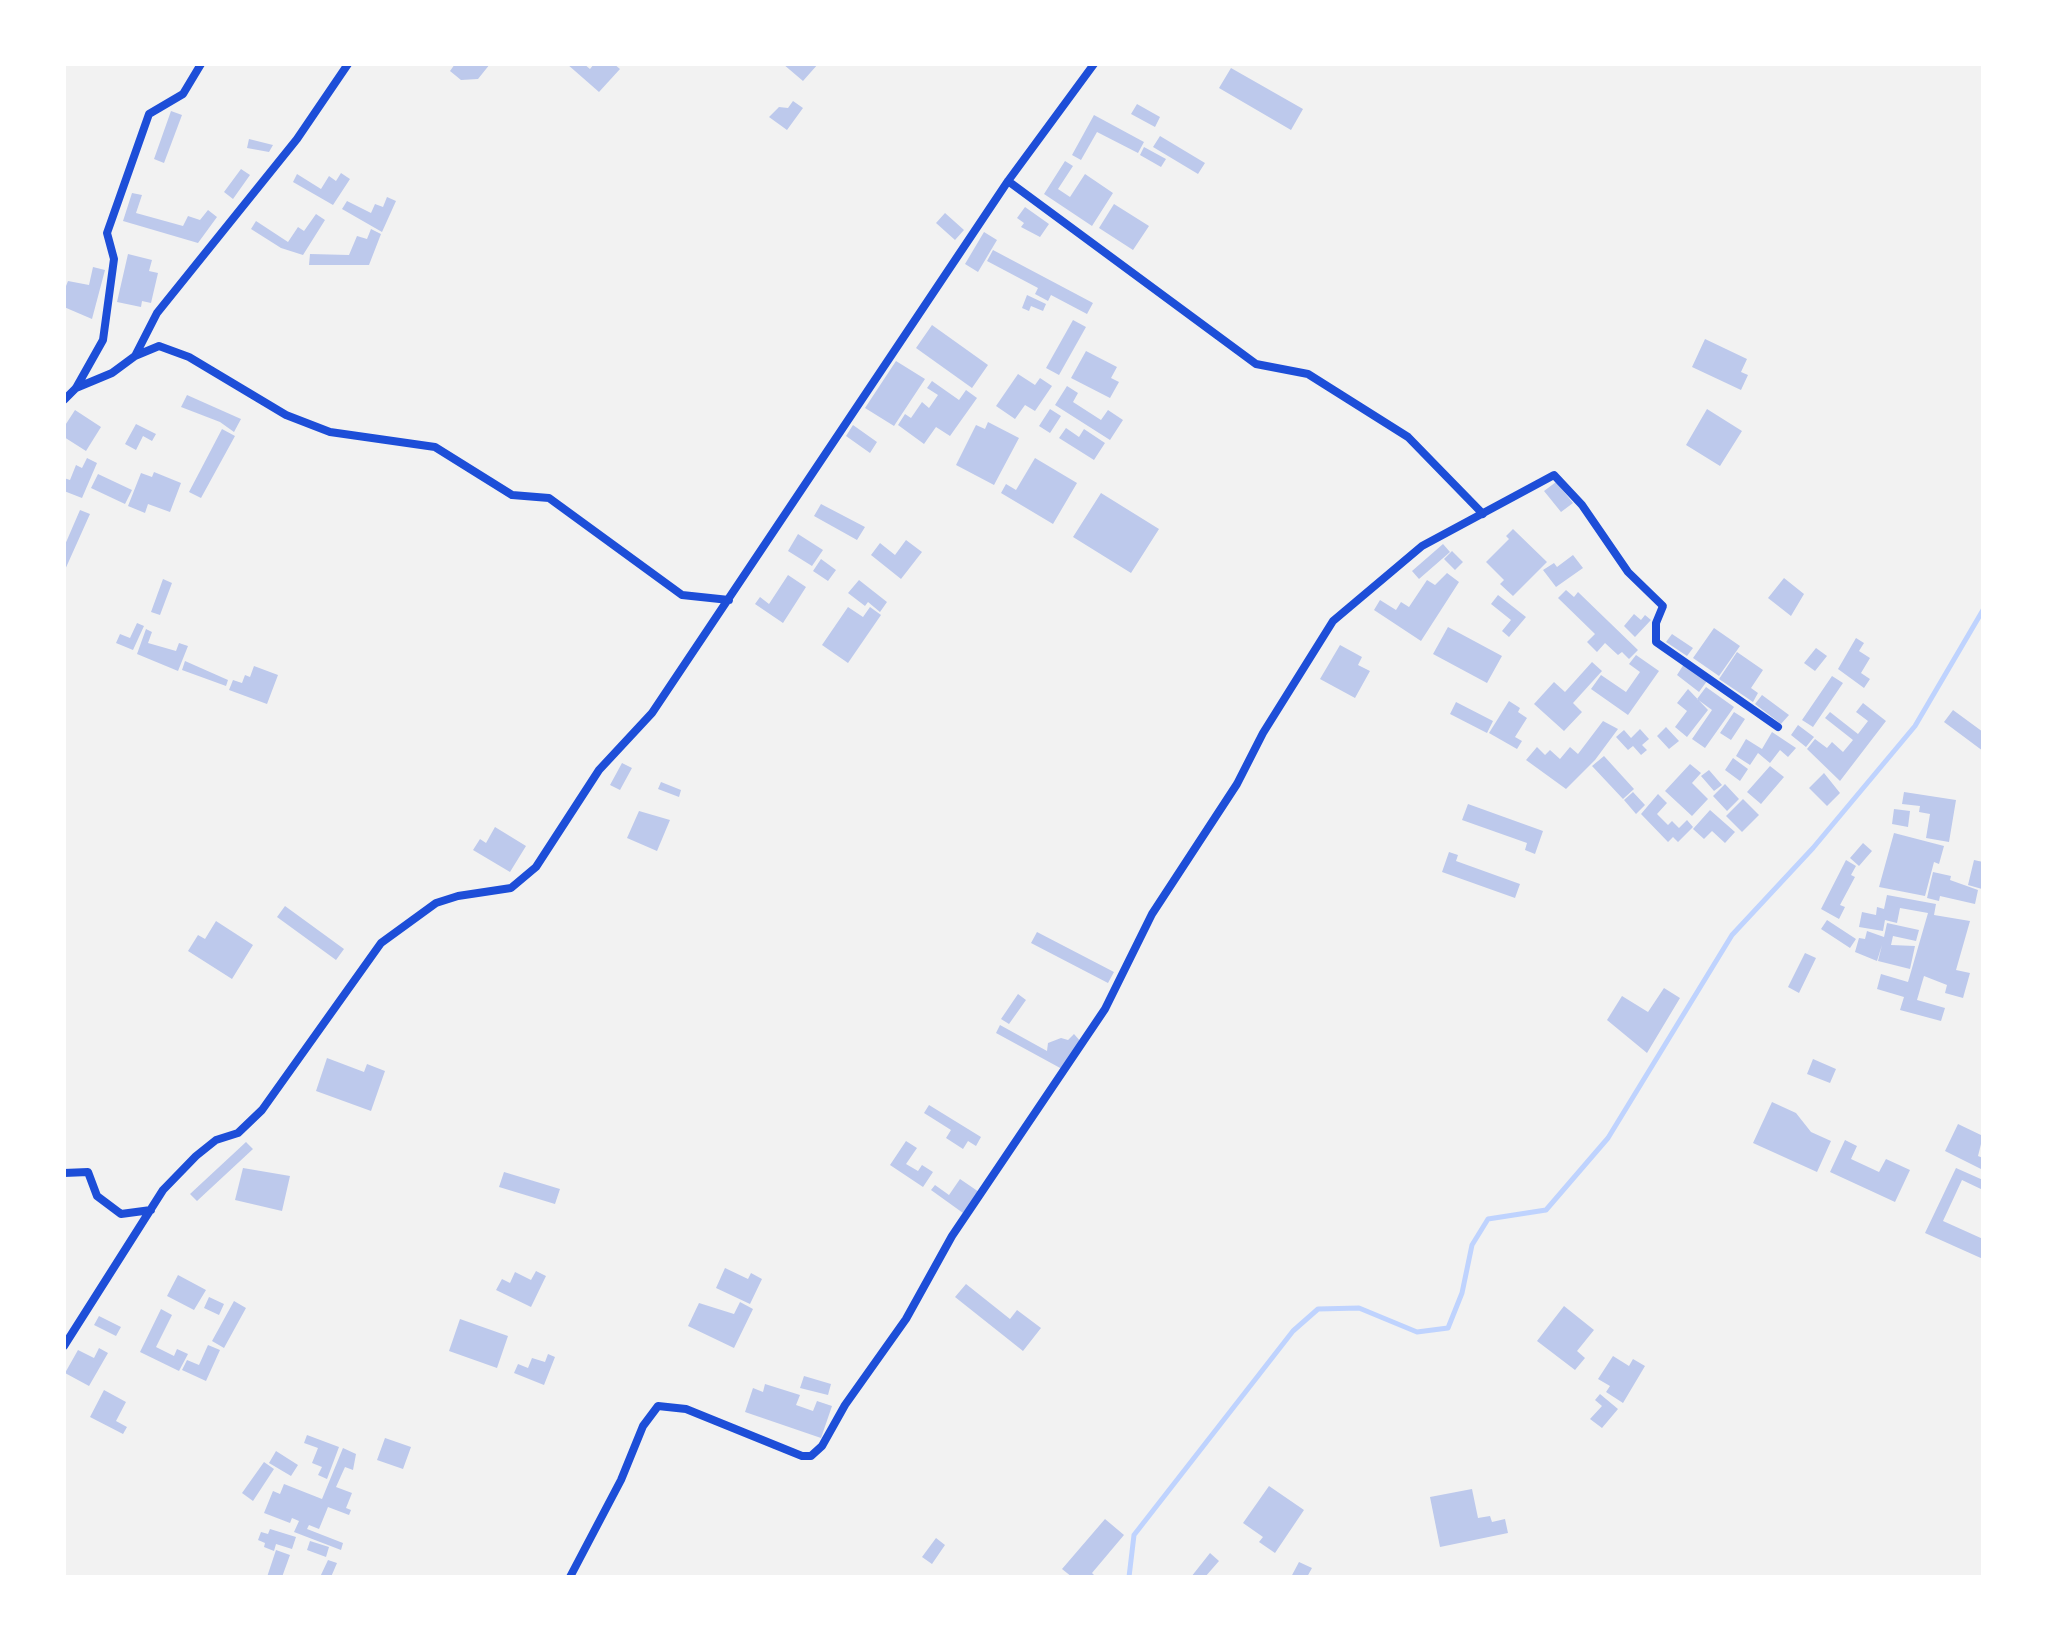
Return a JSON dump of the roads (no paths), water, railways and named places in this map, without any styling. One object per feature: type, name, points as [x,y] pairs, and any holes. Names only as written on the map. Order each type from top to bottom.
[{"type":"street","points":[[64,400],[76,388],[103,340],[114,259],[107,233],[149,114],[183,94],[201,64]]},
{"type":"street","points":[[135,356],[157,313],[297,139],[348,64]]},
{"type":"street","points":[[64,1346],[163,1190],[196,1156],[216,1140],[238,1133],[262,1110],[381,943],[436,903],[458,896],[511,888],[536,867],[599,770],[652,713],[1008,181],[1094,64]]},
{"type":"street","points":[[1008,181],[1256,364],[1308,374],[1408,437],[1483,514]]},
{"type":"street","points":[[76,388],[112,373],[135,356],[159,346],[189,357],[286,415],[330,432],[435,447],[512,495],[549,498],[682,595],[729,600]]},
{"type":"street","points":[[570,1577],[621,1480],[643,1426],[658,1406],[686,1409],[802,1456],[811,1456],[822,1446],[845,1405],[906,1319],[952,1236],[1105,1009],[1152,914],[1237,784],[1263,733],[1333,621],[1422,546],[1554,475],[1582,505],[1628,572],[1663,606],[1656,623],[1656,642],[1778,727]]},
{"type":"street","points":[[64,1173],[88,1172],[97,1196],[121,1214],[151,1210]]},
{"type":"waterway","points":[[1129,1577],[1134,1535],[1293,1331],[1318,1309],[1359,1308],[1417,1332],[1448,1328],[1462,1293],[1472,1245],[1488,1219],[1546,1210],[1608,1138],[1732,935],[1813,848],[1915,726],[1983,610]]}]
